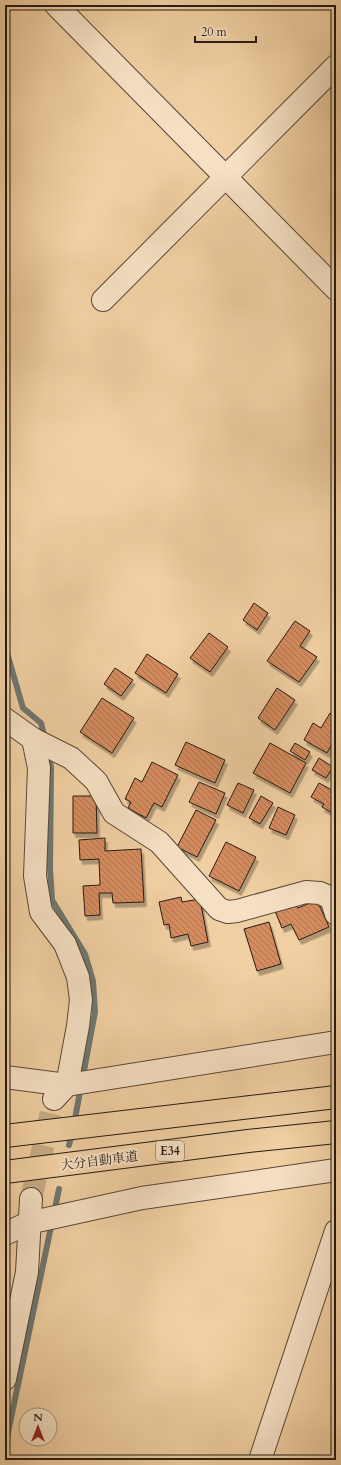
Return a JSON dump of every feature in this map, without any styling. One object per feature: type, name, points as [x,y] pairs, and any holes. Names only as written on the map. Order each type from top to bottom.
[{"type":"highway","points":[[5,1136],[336,1097]]},
{"type":"highway","name":"大分自動車道","points":[[5,1172],[248,1141],[336,1132]]},
{"type":"street","points":[[56,5],[336,289]]},
{"type":"street","points":[[103,300],[336,66]]},
{"type":"street","points":[[5,718],[41,743],[71,758],[96,781],[114,812],[159,842],[219,909],[228,912],[236,911],[306,892],[320,893],[334,902]]},
{"type":"street","points":[[41,743],[34,876],[41,912],[65,944],[78,977],[81,1000],[71,1087]]},
{"type":"street","points":[[5,1077],[71,1087],[336,1042]]},
{"type":"street","points":[[5,1234],[45,1219],[142,1198],[336,1170]]},
{"type":"street","points":[[30,1198],[45,1219]]},
{"type":"street","points":[[5,1379],[27,1272],[45,1219]]},
{"type":"street","points":[[260,1460],[336,1231]]},
{"type":"building","points":[[254,603],[268,613],[257,630],[243,620]]},
{"type":"building","points":[[295,621],[310,631],[300,646],[317,657],[299,682],[267,661]]},
{"type":"building","points":[[209,633],[228,647],[210,672],[190,658]]},
{"type":"building","points":[[147,654],[178,674],[166,693],[135,673]]},
{"type":"building","points":[[115,668],[133,680],[121,696],[104,684]]},
{"type":"building","points":[[277,688],[295,700],[275,730],[258,718]]},
{"type":"building","points":[[102,698],[134,718],[112,753],[80,732]]},
{"type":"building","points":[[330,713],[336,716],[336,736],[327,753],[304,740],[313,723],[321,728]]},
{"type":"building","points":[[186,742],[225,760],[215,783],[175,765]]},
{"type":"building","points":[[270,743],[306,763],[290,793],[253,773]]},
{"type":"building","points":[[295,743],[310,752],[305,760],[290,751]]},
{"type":"building","points":[[319,758],[333,767],[326,778],[312,770]]},
{"type":"building","points":[[152,762],[178,775],[162,807],[154,803],[146,818],[128,808],[131,802],[125,799],[135,778],[142,782]]},
{"type":"building","points":[[199,782],[225,793],[216,814],[189,802]]},
{"type":"building","points":[[336,782],[336,815],[322,807],[324,804],[311,797],[319,783],[332,790]]},
{"type":"building","points":[[238,783],[254,790],[243,813],[227,805]]},
{"type":"building","points":[[73,796],[96,796],[97,833],[73,833]]},
{"type":"building","points":[[261,796],[273,803],[260,824],[249,818]]},
{"type":"building","points":[[278,807],[295,815],[286,835],[269,828]]},
{"type":"building","points":[[196,810],[216,820],[197,857],[177,847]]},
{"type":"building","points":[[105,838],[105,851],[141,849],[144,902],[113,903],[112,893],[99,893],[100,915],[85,916],[83,886],[100,885],[99,859],[80,860],[79,840]]},
{"type":"building","points":[[226,842],[256,857],[239,891],[209,876]]},
{"type":"building","points":[[181,897],[182,902],[200,899],[208,942],[191,946],[188,934],[171,938],[169,924],[164,925],[159,902]]},
{"type":"building","points":[[317,900],[329,927],[299,940],[291,924],[282,928],[275,911],[295,902],[298,908]]},
{"type":"building","points":[[269,922],[281,964],[257,971],[244,929]]},
{"type":"waterway","points":[[5,646],[23,708],[41,723],[45,739]]},
{"type":"waterway","points":[[48,752],[51,767],[50,868],[52,900],[85,954],[93,981],[95,1012],[74,1124]]},
{"type":"waterway","points":[[69,1145],[72,1133]]},
{"type":"waterway","points":[[54,1213],[59,1189]]},
{"type":"waterway","points":[[5,1447],[52,1222]]},
{"type":"tunnel","points":[[31,1199],[54,1099]]}]
